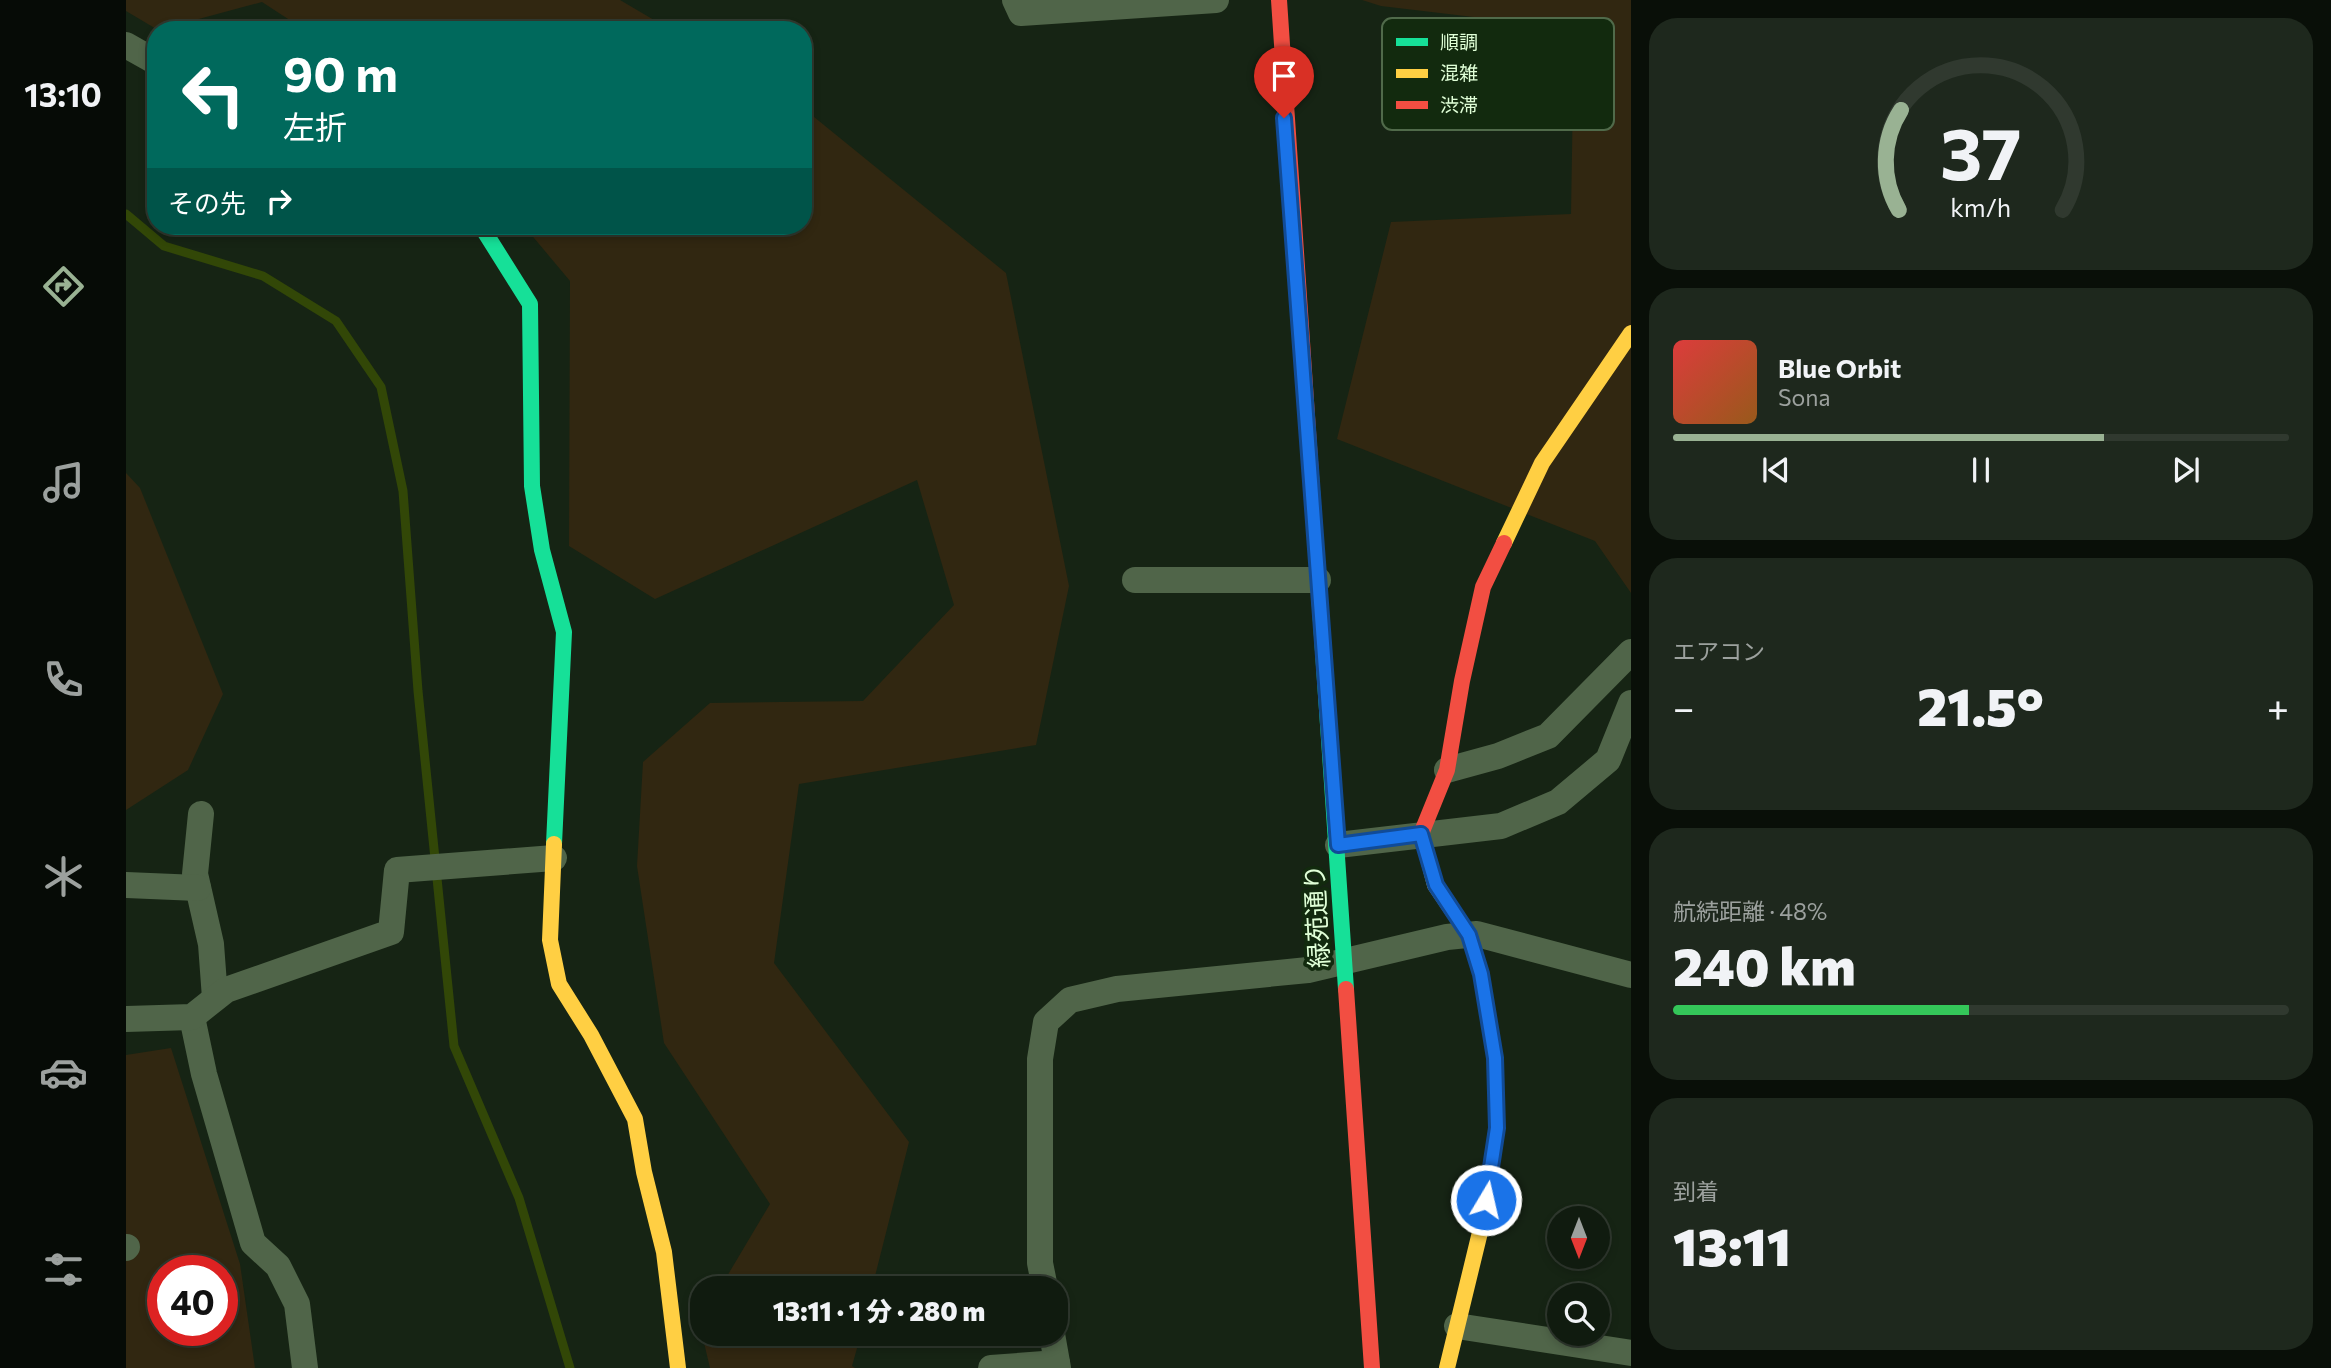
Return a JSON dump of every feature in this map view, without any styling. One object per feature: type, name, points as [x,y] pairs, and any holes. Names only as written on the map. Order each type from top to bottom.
[{"type":"street","points":[[1015,0],[1021,13],[1216,0]]},
{"type":"street","name":"緑苑通り","points":[[1279,0],[1372,1368]]},
{"type":"street","points":[[126,45],[147,57]]},
{"type":"street","points":[[487,235],[530,304],[532,486],[542,550],[564,632],[550,940],[559,984],[591,1035],[635,1119],[644,1172],[664,1252],[678,1368]]},
{"type":"street","points":[[1447,1368],[1482,1224],[1497,1128],[1495,1058],[1481,974],[1469,935],[1436,885],[1421,834],[1447,770],[1462,681],[1483,587],[1542,463],[1631,333]]},
{"type":"street","points":[[1135,580],[1318,580]]},
{"type":"street","points":[[1447,770],[1498,756],[1548,736],[1631,652]]},
{"type":"street","points":[[1338,845],[1501,826],[1558,802],[1608,760],[1631,702]]},
{"type":"street","points":[[201,814],[195,874],[211,944],[215,998]]},
{"type":"street","points":[[126,1019],[192,1017],[226,990],[391,932],[397,870],[554,858]]},
{"type":"street","points":[[126,886],[198,888]]},
{"type":"street","points":[[1043,1276],[1040,1262],[1040,1059],[1046,1022],[1070,1000],[1117,989],[1308,971],[1447,937],[1477,934],[1631,975]]},
{"type":"street","points":[[192,1017],[204,1074],[253,1243],[278,1266],[297,1304],[305,1368]]},
{"type":"street","points":[[1457,1326],[1631,1353]]},
{"type":"street","points":[[990,1368],[1057,1365],[1054,1346]]},
{"type":"shaded area","points":[[126,0],[620,0],[656,21],[291,21],[262,2],[191,21],[147,21],[147,23],[126,11]]},
{"type":"shaded area","points":[[1362,0],[1631,0],[1631,593],[1595,541],[1337,439],[1391,222],[1571,214],[1572,130],[1614,130],[1614,18],[1482,18],[1381,6]]},
{"type":"shaded area","points":[[812,115],[1006,273],[1069,586],[1036,745],[799,784],[774,963],[909,1142],[875,1276],[727,1276],[770,1204],[664,1043],[637,866],[643,762],[710,703],[863,701],[954,605],[917,480],[655,599],[569,546],[570,281],[532,235],[812,235]]},
{"type":"shaded area","points":[[126,473],[140,488],[223,694],[188,770],[126,810]]},
{"type":"shaded area","points":[[171,1048],[237,1255],[147,1255],[147,1346],[238,1346],[238,1258],[255,1368],[126,1368],[126,1055]]},
{"type":"shaded area","points":[[705,1346],[858,1346],[852,1366],[855,1368],[710,1368]]},
{"type":"waterway","points":[[126,214],[147,232]]},
{"type":"waterway","points":[[151,235],[164,246],[263,276],[336,321],[381,387],[403,491],[418,691],[454,1046],[519,1198],[570,1368]]},
{"type":"traffic: fast","points":[[487,235],[530,304],[532,486],[542,550],[564,632],[554,844]]},
{"type":"traffic: fast","points":[[1311,475],[1346,989]]},
{"type":"traffic: slow","points":[[1504,543],[1542,463],[1631,333]]},
{"type":"traffic: slow","points":[[554,844],[550,940],[559,984],[591,1035],[635,1119],[644,1172],[664,1252],[678,1368]]},
{"type":"traffic: slow","points":[[1425,847],[1435,885],[1469,935],[1481,974],[1495,1058],[1497,1128],[1482,1224],[1447,1368]]},
{"type":"traffic: jam","points":[[1279,0],[1311,475]]},
{"type":"traffic: jam","points":[[1425,847],[1421,834],[1447,770],[1462,681],[1483,587],[1504,543]]},
{"type":"traffic: jam","points":[[1346,989],[1372,1368]]},
{"type":"route","points":[[1284,118],[1338,845],[1421,834],[1436,885],[1469,935],[1481,974],[1495,1058],[1497,1128],[1486,1200]]}]
